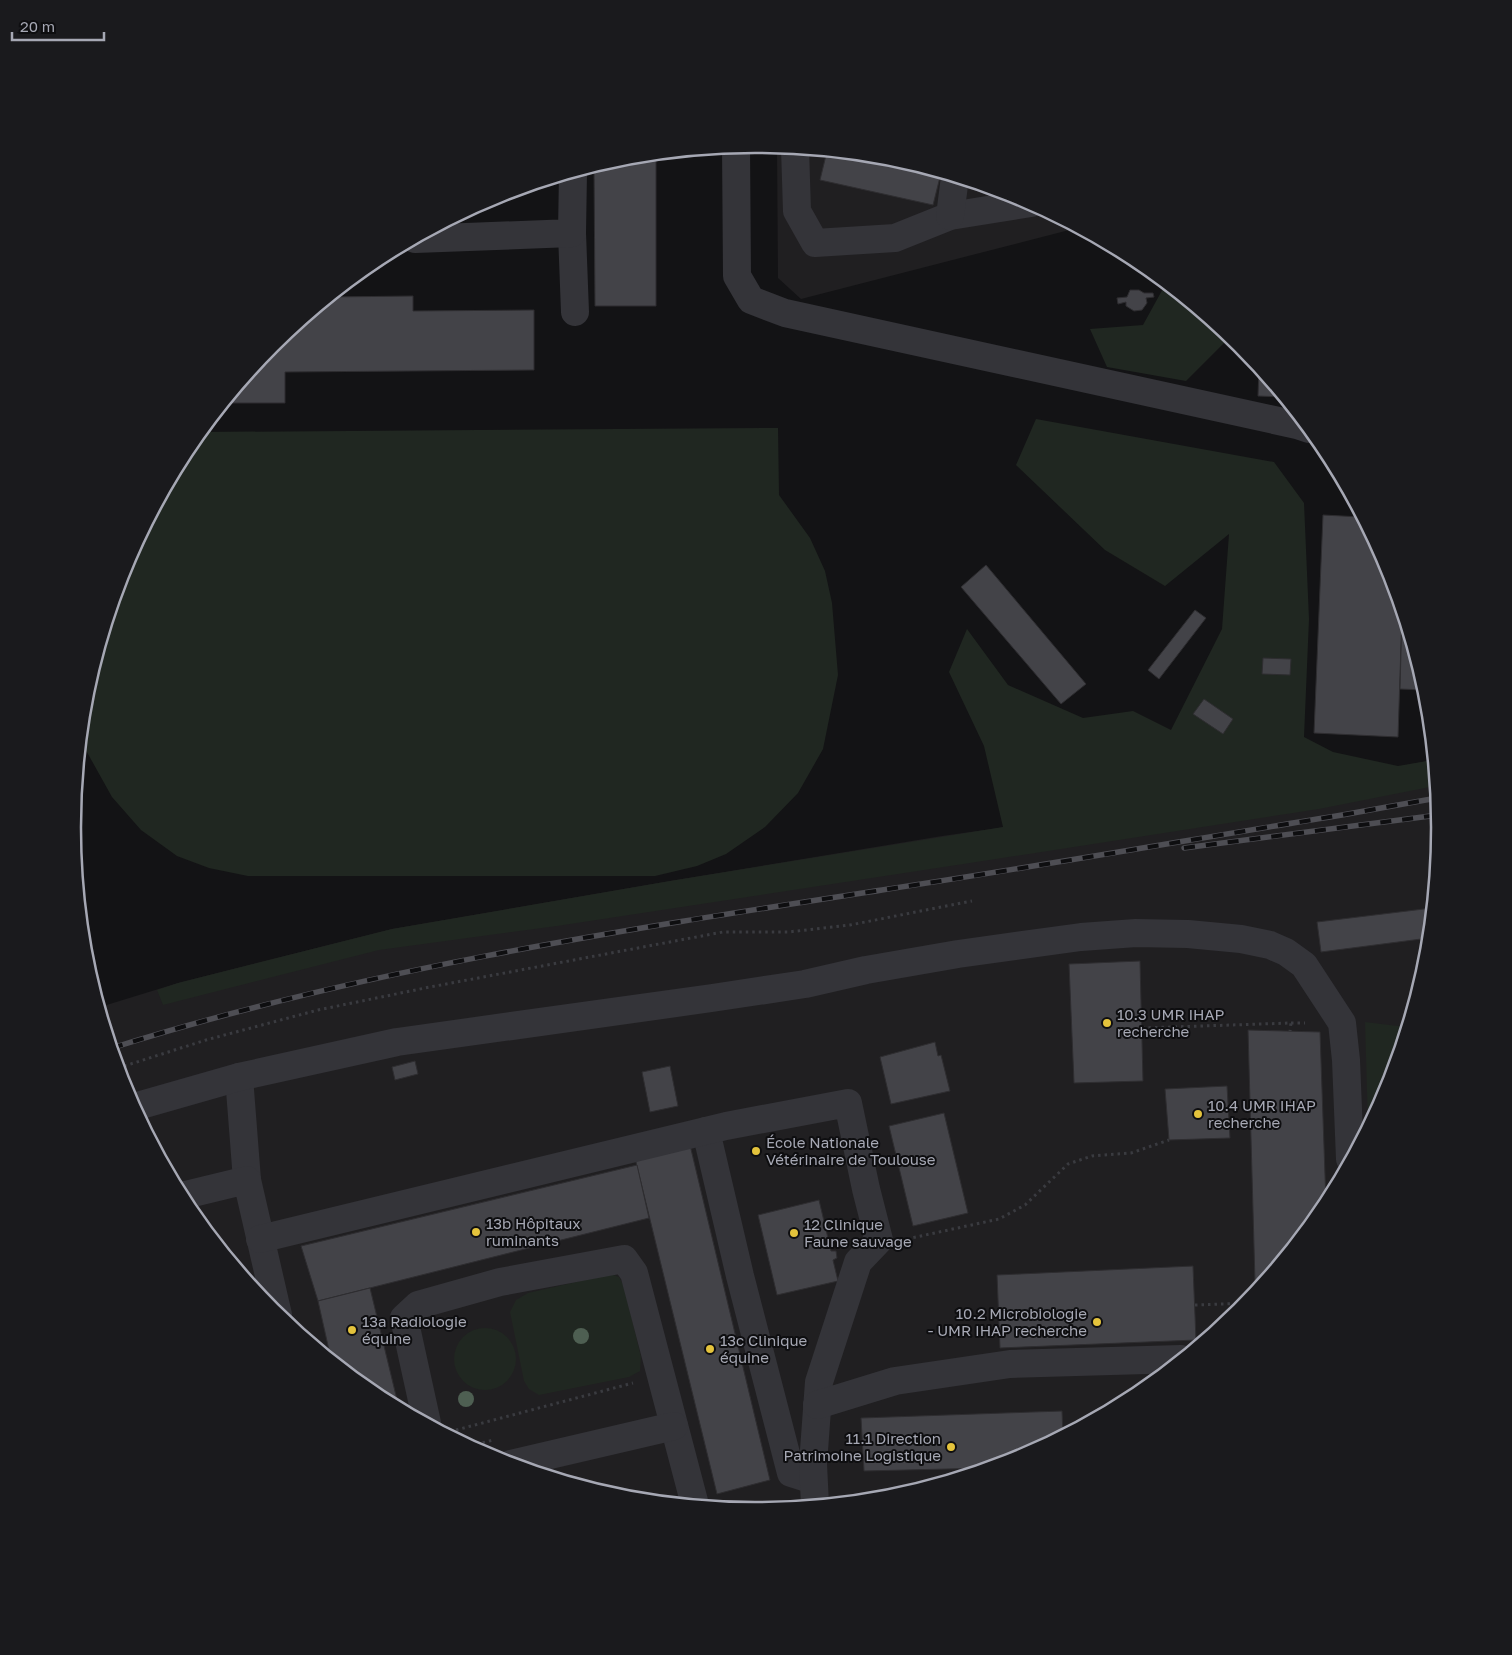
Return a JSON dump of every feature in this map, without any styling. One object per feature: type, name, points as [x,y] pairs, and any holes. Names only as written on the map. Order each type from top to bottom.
[{"type":"lane","points":[[736,153],[737,276],[751,300],[785,313],[1297,425]]},
{"type":"lane","points":[[795,154],[797,211],[815,243],[895,238],[950,216],[1017,205]]},
{"type":"lane","points":[[573,179],[572,233],[575,312]]},
{"type":"lane","points":[[950,216],[954,183]]},
{"type":"lane","points":[[427,239],[572,233]]},
{"type":"lane","points":[[141,1105],[239,1077],[396,1042],[805,984],[866,970],[958,954],[1081,937],[1136,933],[1188,934],[1240,939],[1270,945],[1286,952],[1304,965],[1342,1023],[1346,1060],[1350,1147]]},
{"type":"lane","points":[[239,1077],[246,1180],[274,1300]]},
{"type":"lane","points":[[260,1239],[726,1126],[848,1103],[879,1240],[858,1262],[819,1382],[813,1464],[814,1492]]},
{"type":"lane","points":[[706,1131],[745,1295],[791,1473],[814,1492]]},
{"type":"lane","points":[[190,1194],[246,1180]]},
{"type":"lane","points":[[425,1415],[404,1318],[418,1305],[500,1282],[624,1259],[634,1273],[693,1499]]},
{"type":"lane","points":[[817,1405],[894,1381],[1010,1364],[1172,1359]]},
{"type":"lane","points":[[525,1461],[674,1426]]},
{"type":"path","points":[[125,1066],[206,1040],[318,1010],[430,987],[723,932],[788,932],[850,925],[972,901]]},
{"type":"path","points":[[1142,1028],[1291,1023],[1290,1031]]},
{"type":"path","points":[[879,1240],[912,1238],[999,1219],[1025,1205],[1068,1164],[1092,1156],[1131,1153],[1169,1140]]},
{"type":"path","points":[[1195,1305],[1235,1303]]},
{"type":"path","points":[[455,1430],[661,1376]]},
{"type":"shaded area","points":[[777,153],[844,159],[888,166],[931,176],[1014,204],[1069,230],[801,299],[778,278]]},
{"type":"shaded area","points":[[1163,289],[1225,342],[1186,381],[1107,367],[1090,329],[1143,325]]},
{"type":"shaded area","points":[[1036,419],[1274,462],[1304,503],[1309,619],[1304,737],[1333,752],[1398,766],[1427,761],[1429,787],[1319,809],[557,926],[379,950],[163,1005],[157,990],[392,929],[670,881],[1003,827],[984,746],[949,672],[967,629],[1008,685],[1083,718],[1133,711],[1171,730],[1222,629],[1229,534],[1165,586],[1105,550],[1016,465]]},
{"type":"shaded area","points":[[778,428],[779,495],[810,538],[825,571],[832,603],[838,675],[823,749],[798,793],[765,827],[726,854],[697,866],[655,876],[248,876],[209,868],[177,856],[141,830],[112,797],[86,750],[94,696],[104,653],[133,569],[151,529],[172,490],[210,432]]},
{"type":"shaded area","name":"École Nationale Vétérinaire de Toulouse","points":[[1427,761],[1431,828],[1429,872],[1425,916],[1418,959],[1408,1002],[1395,1044],[1361,1126],[1340,1165],[1317,1202],[1291,1238],[1233,1305],[1167,1363],[1131,1389],[1054,1433],[1014,1451],[931,1479],[888,1489],[800,1501],[756,1502],[712,1501],[624,1489],[581,1479],[498,1451],[458,1433],[381,1389],[311,1335],[279,1305],[221,1238],[195,1202],[151,1126],[133,1086],[105,1005],[178,983],[392,929],[942,836],[1290,787]]},
{"type":"shaded area","points":[[1365,1022],[1400,1026],[1379,1086],[1368,1111]]},
{"type":"shaded area","points":[[611,1274],[619,1277],[624,1286],[641,1357],[640,1371],[629,1377],[539,1395],[529,1389],[524,1381],[510,1312],[516,1300],[528,1293]]},
{"type":"shaded area","points":[[485,1328],[497,1330],[507,1337],[514,1347],[516,1359],[514,1371],[507,1381],[497,1388],[485,1390],[473,1388],[463,1381],[456,1371],[454,1359],[456,1347],[463,1337],[473,1330]]},
{"type":"building","points":[[826,157],[888,166],[940,179],[933,205],[820,180]]},
{"type":"building","points":[[656,161],[656,306],[595,306],[594,173]]},
{"type":"building","points":[[1130,290],[1153,293],[1154,297],[1146,298],[1147,303],[1142,310],[1134,311],[1126,306],[1126,302],[1118,304],[1117,298],[1127,297]]},
{"type":"building","points":[[413,296],[413,311],[534,310],[534,370],[285,372],[285,403],[233,403],[279,350],[339,297]]},
{"type":"building","points":[[1259,378],[1274,397],[1258,396]]},
{"type":"building","points":[[1323,515],[1354,517],[1379,569],[1401,632],[1398,737],[1314,733]]},
{"type":"building","points":[[986,565],[1086,684],[1061,704],[961,587]]},
{"type":"building","points":[[1195,610],[1206,618],[1159,679],[1148,670]]},
{"type":"building","points":[[1402,632],[1417,690],[1400,689]]},
{"type":"building","points":[[1263,658],[1291,659],[1290,675],[1262,674]]},
{"type":"building","points":[[1204,699],[1233,719],[1223,734],[1193,714]]},
{"type":"building","points":[[1426,909],[1421,939],[1321,952],[1317,922]]},
{"type":"building","name":"10.3 UMR IHAP recherche","points":[[1140,961],[1143,1081],[1074,1083],[1069,964]]},
{"type":"building","points":[[1248,1030],[1320,1032],[1325,1188],[1291,1238],[1255,1281]]},
{"type":"building","points":[[935,1042],[938,1056],[941,1055],[950,1091],[891,1104],[880,1057]]},
{"type":"building","points":[[415,1061],[418,1074],[395,1080],[392,1067]]},
{"type":"building","points":[[670,1066],[678,1106],[650,1112],[642,1072]]},
{"type":"building","name":"10.4 UMR IHAP recherche","points":[[1227,1086],[1230,1138],[1169,1140],[1165,1089]]},
{"type":"building","points":[[944,1113],[968,1213],[913,1226],[889,1126]]},
{"type":"building","name":"13c Clinique équine","points":[[690,1145],[770,1480],[717,1494],[635,1158]]},
{"type":"building","name":"13b Hôpitaux ruminants","points":[[637,1165],[649,1218],[318,1301],[301,1246]]},
{"type":"building","name":"12 Clinique Faune sauvage","points":[[819,1200],[831,1251],[836,1251],[837,1258],[833,1260],[838,1281],[777,1295],[758,1215]]},
{"type":"building","name":"10.2 Microbiologie - UMR IHAP recherche","points":[[1193,1266],[1196,1339],[1000,1348],[997,1275]]},
{"type":"building","name":"13a Radiologie équine","points":[[370,1288],[397,1399],[329,1350],[318,1301]]},
{"type":"building","name":"11.1 Direction Patrimoine Logistique","points":[[1062,1411],[1063,1428],[1014,1451],[965,1469],[864,1471],[861,1418]]},
{"type":"railway","points":[[118,1046],[207,1020],[302,996],[494,954],[688,920],[1054,863],[1430,799]]},
{"type":"railway","points":[[1184,848],[1430,816]]},
{"type":"place","name":"10.3 UMR IHAP recherche","points":[[1107,1023]]},
{"type":"place","name":"10.4 UMR IHAP recherche","points":[[1198,1114]]},
{"type":"place","name":"École Nationale Vétérinaire de Toulouse","points":[[756,1151]]},
{"type":"place","name":"13b Hôpitaux ruminants","points":[[476,1232]]},
{"type":"place","name":"12 Clinique Faune sauvage","points":[[794,1233]]},
{"type":"place","name":"10.2 Microbiologie - UMR IHAP recherche","points":[[1097,1322]]},
{"type":"place","name":"13a Radiologie équine","points":[[352,1330]]},
{"type":"place","name":"13c Clinique équine","points":[[710,1349]]},
{"type":"place","name":"11.1 Direction Patrimoine Logistique","points":[[951,1447]]}]
